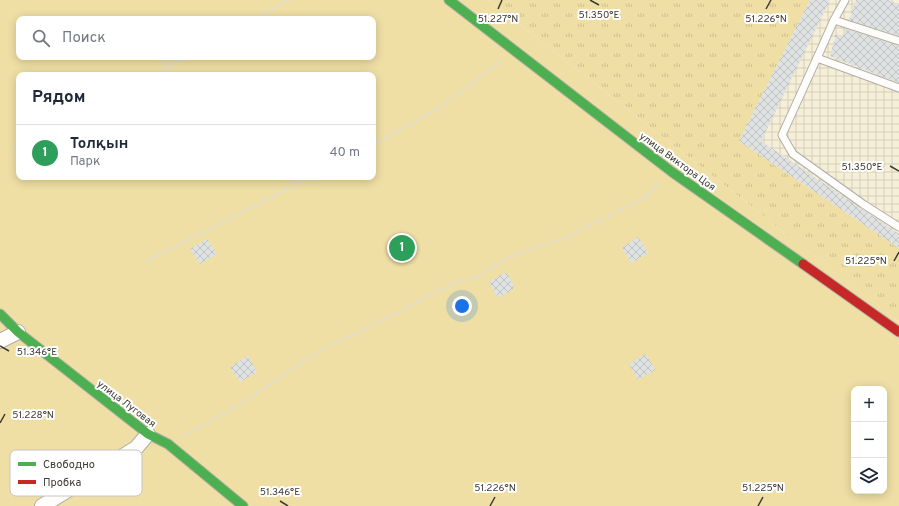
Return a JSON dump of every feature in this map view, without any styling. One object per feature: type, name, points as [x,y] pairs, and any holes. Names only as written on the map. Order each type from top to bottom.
[{"type":"street","name":"улица Виктора Цоя","points":[[449,0],[672,172],[899,332]]},
{"type":"street","name":"улица Луговая","points":[[0,314],[18,332],[148,434],[168,444],[243,506]]},
{"type":"street","points":[[0,341],[18,332]]},
{"type":"street","points":[[133,450],[148,434]]},
{"type":"street","points":[[42,506],[58,496]]},
{"type":"lane","points":[[845,0],[834,20],[782,135],[793,154],[863,204],[899,227]]},
{"type":"lane","points":[[834,20],[899,41]]},
{"type":"lane","points":[[817,58],[899,88]]},
{"type":"path","points":[[261,16],[290,0]]},
{"type":"path","points":[[376,143],[442,106],[516,52]]},
{"type":"path","points":[[159,72],[181,60]]},
{"type":"path","points":[[12,148],[16,146]]},
{"type":"path","points":[[168,444],[239,405],[324,348],[363,330],[456,282],[476,278],[511,256],[565,238],[644,198],[672,172]]},
{"type":"path","points":[[147,261],[304,180]]},
{"type":"shaded area","points":[[810,0],[899,0],[899,248],[739,141]]},
{"type":"green space","points":[[0,0],[488,0],[899,322],[899,506],[0,506]]},
{"type":"green space","points":[[488,0],[810,0],[739,141],[899,248],[899,321],[895,319]]},
{"type":"building","points":[[810,0],[830,0],[761,141],[899,234],[899,248],[739,141]]},
{"type":"building","points":[[856,0],[888,0],[899,4],[899,36],[849,20]]},
{"type":"building","points":[[846,29],[899,46],[899,83],[830,56],[836,34],[843,37]]},
{"type":"building","points":[[638,237],[648,253],[631,263],[622,248]]},
{"type":"building","points":[[207,239],[217,254],[200,264],[190,249]]},
{"type":"building","points":[[506,272],[515,288],[498,298],[489,282]]},
{"type":"building","points":[[646,354],[655,370],[638,380],[629,364]]},
{"type":"building","points":[[248,356],[257,372],[240,382],[230,367]]},
{"type":"traffic: fast","points":[[449,0],[672,172],[803,264]]},
{"type":"traffic: fast","points":[[0,314],[18,332],[148,434],[168,444],[243,506]]},
{"type":"traffic: jam","points":[[803,264],[899,332]]},
{"type":"place","name":"Толқын","points":[[402,248]]}]
